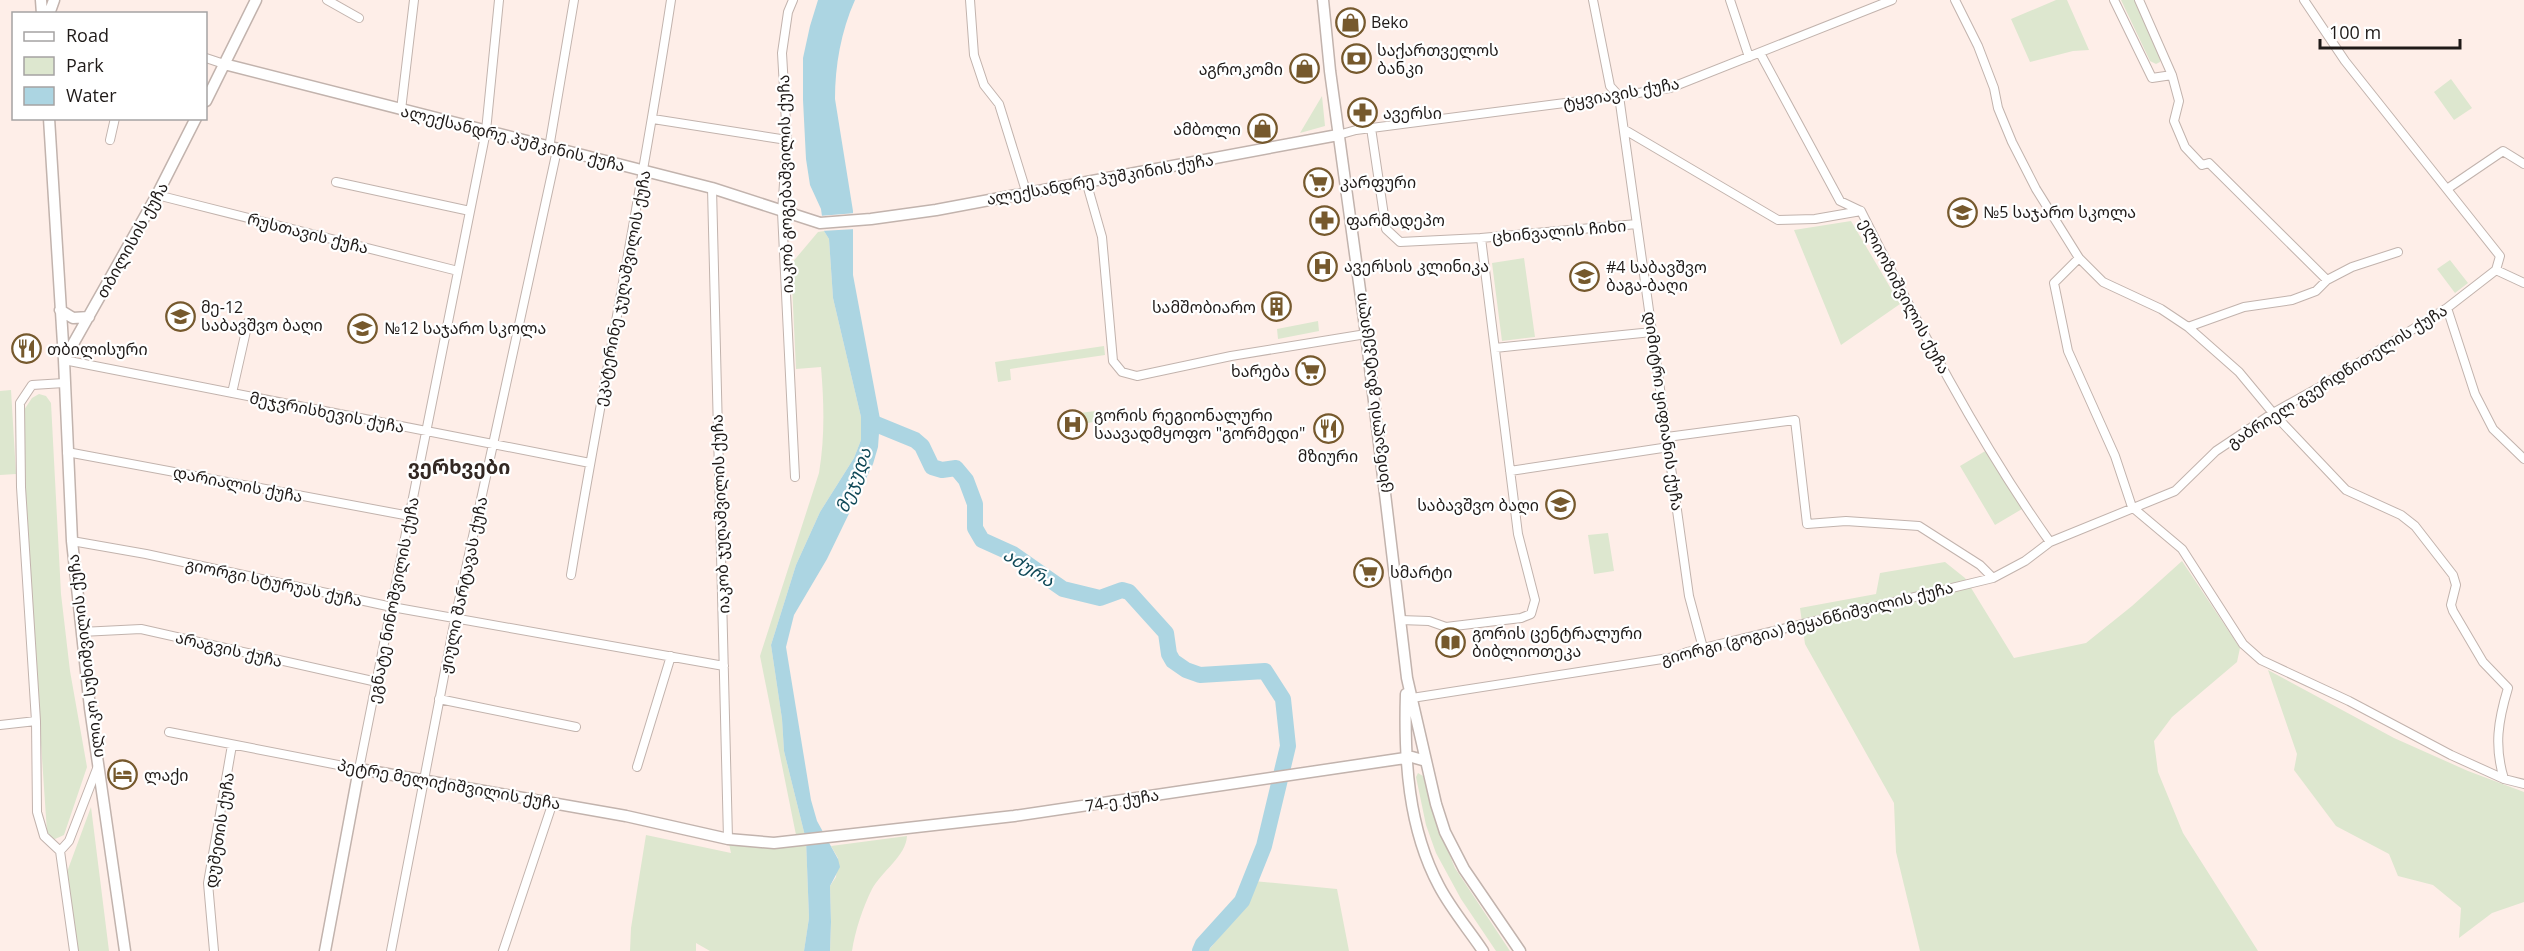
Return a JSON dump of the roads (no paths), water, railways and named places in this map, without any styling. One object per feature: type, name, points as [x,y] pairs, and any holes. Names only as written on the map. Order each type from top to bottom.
[{"type":"main road","points":[[207,99],[256,0]]},
{"type":"main road","name":"ცხინვალის გზატკეცილი","points":[[1323,0],[1407,678],[1445,832],[1464,869],[1520,951]]},
{"type":"main road","name":"ალექსანდრე პუშკინის ქუჩა","points":[[224,64],[712,188],[820,223],[936,210],[1338,135]]},
{"type":"main road","name":"ილიკო სუხიშვილის ქუჩა","points":[[50,120],[72,541],[98,766],[125,951]]},
{"type":"main road","name":"თბილისის ქუჩა","points":[[64,360],[158,195],[195,120]]},
{"type":"main road","points":[[60,310],[73,318],[89,317]]},
{"type":"main road","name":"ცხინვალის გზატკეცილი","points":[[1407,678],[1406,759],[1425,855],[1440,888],[1483,951]]},
{"type":"main road","name":"74-ე ქუჩა","points":[[728,839],[774,843],[1014,816],[1406,759],[1419,758],[1426,761]]},
{"type":"main road","name":"პეტრე მელიქიშვილის ქუჩა","points":[[359,769],[553,802],[728,839]]},
{"type":"main road","name":"ეგნატე ნინოშვილის ქუჩა","points":[[325,951],[359,769]]},
{"type":"street","points":[[327,0],[359,18]]},
{"type":"street","points":[[401,110],[414,0]]},
{"type":"street","name":"ეგნატე ნინოშვილის ქუჩა","points":[[359,769],[486,131],[500,0]]},
{"type":"street","name":"ჟიული შარტავას ქუჩა","points":[[391,951],[422,781],[494,445],[553,149],[574,0]]},
{"type":"street","name":"ეკატერინე ჯუღაშვილის ქუჩა","points":[[571,575],[644,172],[671,0]]},
{"type":"street","name":"იაკობ გოგებაშვილის ქუჩა","points":[[793,0],[788,12],[782,53],[787,140],[782,212],[795,477]]},
{"type":"street","points":[[969,0],[974,55],[984,85],[999,104],[1026,192]]},
{"type":"street","name":"დიმიტრი ყიფიანის ქუჩა","points":[[1593,0],[1610,86],[1620,96],[1689,596],[1703,648]]},
{"type":"street","points":[[1730,0],[1749,57]]},
{"type":"street","name":"ტყვიავის ქუჩა","points":[[1338,135],[1371,128],[1670,88],[1892,0]]},
{"type":"street","points":[[1955,0],[1978,46],[1994,88],[1998,108],[2012,142],[2036,189],[2079,258],[2103,282],[2161,309],[2188,327],[2239,372],[2273,413],[2346,490],[2401,515],[2415,526],[2453,575],[2456,585],[2451,605],[2453,611],[2483,662],[2508,688],[2499,717],[2497,758],[2504,779]]},
{"type":"street","points":[[2114,0],[2152,78],[2172,75]]},
{"type":"street","points":[[2139,0],[2172,75],[2179,101],[2174,121],[2185,147],[2202,165],[2209,163],[2327,280]]},
{"type":"street","points":[[2304,0],[2345,61],[2500,256],[2496,270],[2524,283]]},
{"type":"street","points":[[1760,53],[1840,201],[1861,211]]},
{"type":"street","name":"ალექსანდრე პუშკინის ქუჩა","points":[[207,58],[224,64]]},
{"type":"street","points":[[653,119],[787,140]]},
{"type":"street","points":[[110,140],[115,120]]},
{"type":"street","name":"ცხინვალის ჩიხი","points":[[1371,128],[1386,229],[1400,242],[1481,238],[1637,224]]},
{"type":"street","name":"ელიოზიშვილის ქუჩა","points":[[1625,130],[1778,220],[1815,219],[1861,211],[1919,326],[1954,389],[2030,515],[2050,542]]},
{"type":"street","points":[[2447,189],[2503,151],[2524,164]]},
{"type":"street","points":[[1086,181],[1102,237],[1113,361],[1122,372],[1137,376],[1231,356],[1366,334]]},
{"type":"street","points":[[336,182],[470,211]]},
{"type":"street","name":"იაკობ ჯუღაშვილის ქუჩა","points":[[712,188],[728,839]]},
{"type":"street","name":"რუსთავის ქუჩა","points":[[158,195],[458,271]]},
{"type":"street","points":[[1400,620],[1429,621],[1446,627],[1521,618],[1531,614],[1534,600],[1518,534],[1481,238]]},
{"type":"street","points":[[2188,327],[2244,308],[2292,300],[2316,291],[2327,280],[2352,267],[2398,252]]},
{"type":"street","points":[[2079,258],[2054,283],[2068,351],[2115,456],[2132,507],[2182,549],[2243,644],[2261,660],[2504,779],[2524,784]]},
{"type":"street","name":"გაბრიელ გვერდწითელის ქუჩა","points":[[2050,542],[2175,491],[2217,451],[2273,413],[2323,385],[2447,308],[2496,270]]},
{"type":"street","points":[[2447,308],[2475,394],[2493,429],[2524,459]]},
{"type":"street","points":[[232,393],[248,322]]},
{"type":"street","points":[[1495,348],[1652,332]]},
{"type":"street","name":"მეჯვრისხევის ქუჩა","points":[[64,360],[590,464]]},
{"type":"street","points":[[64,383],[32,385],[20,404],[22,505],[36,722],[37,812],[44,836],[60,850],[74,951]]},
{"type":"street","points":[[1667,437],[1795,420],[1807,524],[1846,521],[1919,526],[1980,565],[1993,578]]},
{"type":"street","points":[[1510,471],[1669,447]]},
{"type":"street","name":"დარიალის ქუჩა","points":[[67,452],[410,516]]},
{"type":"street","name":"გიორგი სტურუას ქუჩა","points":[[72,541],[141,553],[392,607],[724,666]]},
{"type":"street","name":"გიორგი (გოგია) მეყანწიშვილის ქუჩა","points":[[1412,698],[1675,657],[1703,648],[1993,578],[2025,561],[2050,542]]},
{"type":"street","name":"არაგვის ქუჩა","points":[[81,632],[141,629],[377,682]]},
{"type":"street","points":[[637,767],[671,656]]},
{"type":"street","points":[[439,699],[576,727]]},
{"type":"street","points":[[0,725],[36,722]]},
{"type":"street","name":"პეტრე მელიქიშვილის ქუჩა","points":[[168,732],[359,769]]},
{"type":"street","name":"დუშეთის ქუჩა","points":[[214,951],[208,883],[232,745]]},
{"type":"street","points":[[60,850],[69,841],[98,766]]},
{"type":"street","points":[[503,951],[553,802]]},
{"type":"water","name":"მეჯუდა","points":[[818,0],[855,0],[840,49],[835,99],[853,211],[853,275],[880,419],[878,447],[873,464],[827,559],[794,615],[786,647],[811,800],[817,821],[840,867],[830,886],[830,951],[804,951],[809,918],[806,840],[784,751],[782,719],[771,645],[796,565],[820,512],[854,458],[861,440],[861,417],[833,298],[829,239],[824,231],[821,209],[810,185],[806,159],[803,58]]},
{"type":"waterway","name":"აძურა","points":[[871,422],[915,440],[922,446],[932,467],[942,470],[956,468],[966,480],[975,504],[975,528],[982,540],[1013,554],[1063,589],[1100,598],[1122,590],[1129,592],[1166,633],[1169,654],[1173,661],[1186,670],[1200,675],[1265,671],[1283,699],[1288,746],[1264,846],[1242,901],[1203,944],[1200,951]]},
{"type":"place","name":"Beko","points":[[1350,22]]},
{"type":"place","name":"საქართველოს ბანკი","points":[[1356,59]]},
{"type":"place","name":"აგროკომი","points":[[1304,69]]},
{"type":"place","name":"ავერსი","points":[[1362,113]]},
{"type":"place","name":"ამბოლი","points":[[1262,129]]},
{"type":"place","name":"კარფური","points":[[1319,182]]},
{"type":"place","name":"№5 საჯარო სკოლა","points":[[1962,212]]},
{"type":"place","name":"ფარმადეპო","points":[[1325,220]]},
{"type":"place","name":"ავერსის კლინიკა","points":[[1323,266]]},
{"type":"place","name":"#4 საბავშვო ბაგა-ბაღი","points":[[1585,276]]},
{"type":"place","name":"სამშობიარო","points":[[1277,307]]},
{"type":"place","name":"მე-12 საბავშვო ბაღი","points":[[180,316]]},
{"type":"place","name":"№12 საჯარო სკოლა","points":[[363,328]]},
{"type":"place","name":"თბილისური","points":[[26,349]]},
{"type":"place","name":"ხარება","points":[[1311,371]]},
{"type":"place","name":"გორის რეგიონალური საავადმყოფო \"გორმედი\"","points":[[1073,424]]},
{"type":"place","name":"მზიური","points":[[1328,428]]},
{"type":"place","name":"საბავშვო ბაღი","points":[[1560,505]]},
{"type":"place","name":"სმარტი","points":[[1369,572]]},
{"type":"place","name":"გორის ცენტრალური ბიბლიოთეკა","points":[[1451,642]]},
{"type":"place","name":"ლაქი","points":[[123,775]]},
{"type":"district","name":"ვერხვები","points":[[459,466]]}]
